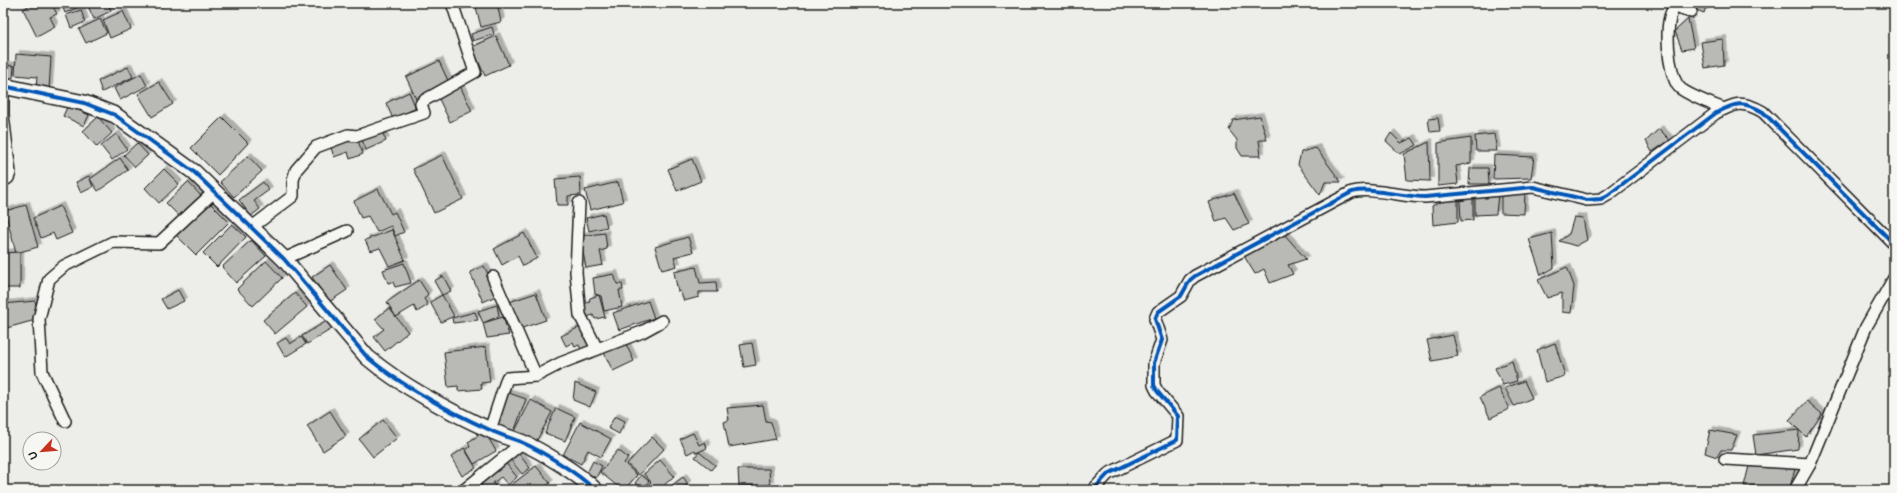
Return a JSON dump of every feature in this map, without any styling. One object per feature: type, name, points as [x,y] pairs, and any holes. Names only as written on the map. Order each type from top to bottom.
[{"type":"street","points":[[252,227],[293,196],[293,180],[296,170],[316,147],[348,135],[357,136],[424,113],[422,104],[427,99],[475,72],[452,3]]},
{"type":"street","points":[[1691,12],[1675,7],[1671,10],[1668,23],[1672,73],[1680,89],[1724,109]]},
{"type":"street","points":[[3,181],[8,178],[10,173],[3,115],[3,86],[84,103],[115,115],[194,172],[215,191],[284,259],[367,357],[382,370],[404,385],[490,430],[522,443],[584,479],[594,490]]},
{"type":"street","points":[[1093,490],[1108,474],[1177,440],[1178,416],[1157,392],[1154,385],[1154,363],[1162,340],[1155,319],[1158,312],[1181,296],[1190,280],[1195,276],[1346,195],[1359,190],[1409,197],[1425,197],[1533,187],[1587,200],[1601,199],[1716,113],[1744,103],[1763,112],[1894,244]]},
{"type":"street","points":[[65,421],[42,372],[39,319],[49,279],[64,266],[113,242],[159,243],[215,191]]},
{"type":"street","points":[[579,203],[576,272],[580,315],[597,349]]},
{"type":"street","points":[[284,259],[347,231]]},
{"type":"street","points":[[493,277],[536,376]]},
{"type":"street","points":[[1795,490],[1810,464],[1866,327],[1894,278]]},
{"type":"street","points":[[490,430],[505,379],[510,377],[536,376],[561,363],[642,332],[662,321]]},
{"type":"street","points":[[464,490],[522,443]]},
{"type":"street","points":[[1725,460],[1810,464]]},
{"type":"building","points":[[34,3],[51,3],[57,14],[50,17],[55,27],[37,37],[23,9]]},
{"type":"building","points":[[61,3],[78,3],[79,7],[65,13]]},
{"type":"building","points":[[108,3],[111,11],[94,19],[87,4]]},
{"type":"building","points":[[160,3],[170,3],[162,7]]},
{"type":"building","points":[[456,3],[470,3],[471,7],[457,9]]},
{"type":"building","points":[[490,3],[497,3],[501,22],[481,27],[476,7]]},
{"type":"building","points":[[1679,3],[1707,3],[1704,13]]},
{"type":"building","points":[[81,10],[85,22],[71,28],[66,15]]},
{"type":"building","points":[[123,11],[131,29],[110,38],[103,20]]},
{"type":"building","points":[[100,19],[107,33],[86,43],[79,29]]},
{"type":"building","points":[[1688,19],[1694,48],[1682,50],[1675,31]]},
{"type":"building","points":[[492,27],[494,34],[473,41],[471,34]]},
{"type":"building","points":[[496,36],[509,65],[485,76],[472,47]]},
{"type":"building","points":[[1723,39],[1724,65],[1705,68],[1701,42]]},
{"type":"building","points":[[16,54],[51,57],[49,90],[36,89],[37,77],[15,75]]},
{"type":"building","points":[[439,61],[449,83],[416,99],[406,77]]},
{"type":"building","points":[[3,65],[14,66],[13,78],[3,77]]},
{"type":"building","points":[[128,67],[133,77],[102,92],[98,81]]},
{"type":"building","points":[[141,74],[147,86],[120,100],[114,88]]},
{"type":"building","points":[[159,82],[173,104],[152,117],[138,94]]},
{"type":"building","points":[[460,86],[472,111],[450,122],[438,97]]},
{"type":"building","points":[[409,92],[416,108],[393,119],[386,103]]},
{"type":"building","points":[[68,105],[89,115],[84,126],[63,116]]},
{"type":"building","points":[[1260,116],[1267,140],[1259,140],[1261,156],[1242,156],[1237,148],[1237,140],[1229,130],[1233,120]]},
{"type":"building","points":[[98,117],[112,133],[97,147],[83,131]]},
{"type":"building","points":[[222,117],[248,143],[218,175],[191,148]]},
{"type":"building","points":[[1438,118],[1440,131],[1430,132],[1428,119]]},
{"type":"building","points":[[381,129],[386,141],[366,150],[361,137]]},
{"type":"building","points":[[1659,129],[1670,140],[1652,152],[1646,141]]},
{"type":"building","points":[[1391,133],[1401,143],[1412,138],[1417,145],[1400,154],[1386,141]]},
{"type":"building","points":[[116,134],[127,149],[112,160],[101,146]]},
{"type":"building","points":[[1494,134],[1497,151],[1476,151],[1475,136]]},
{"type":"building","points":[[356,136],[363,154],[350,159],[348,152],[334,157],[330,145]]},
{"type":"building","points":[[1471,138],[1471,163],[1456,166],[1458,184],[1438,186],[1438,143]]},
{"type":"building","points":[[1429,142],[1430,181],[1407,180],[1404,154]]},
{"type":"building","points":[[137,143],[148,155],[135,167],[124,155]]},
{"type":"building","points":[[1316,148],[1341,182],[1325,182],[1320,195],[1298,165],[1301,152]]},
{"type":"building","points":[[442,155],[463,199],[434,213],[413,169]]},
{"type":"building","points":[[1494,155],[1534,157],[1531,178],[1493,179]]},
{"type":"building","points":[[248,156],[262,171],[234,197],[220,182]]},
{"type":"building","points":[[120,158],[128,170],[98,191],[90,179]]},
{"type":"building","points":[[692,159],[701,181],[677,191],[668,169]]},
{"type":"building","points":[[1470,168],[1488,168],[1489,184],[1469,184]]},
{"type":"building","points":[[164,169],[179,184],[159,203],[145,188]]},
{"type":"building","points":[[89,176],[93,187],[81,193],[76,182]]},
{"type":"building","points":[[580,177],[581,195],[568,196],[568,205],[557,205],[555,179]]},
{"type":"building","points":[[188,182],[202,197],[181,218],[166,203]]},
{"type":"building","points":[[263,182],[269,190],[254,201],[260,209],[251,216],[239,200]]},
{"type":"building","points":[[618,182],[623,202],[590,210],[585,190]]},
{"type":"building","points":[[378,189],[391,214],[395,212],[404,232],[395,236],[391,226],[377,232],[368,216],[361,218],[354,201]]},
{"type":"building","points":[[1525,192],[1524,214],[1501,213],[1501,195]]},
{"type":"building","points":[[1234,193],[1249,224],[1234,230],[1226,218],[1216,221],[1209,202]]},
{"type":"building","points":[[1498,194],[1496,214],[1475,215],[1475,196]]},
{"type":"building","points":[[1473,198],[1473,220],[1461,221],[1460,201]]},
{"type":"building","points":[[1458,199],[1458,222],[1433,225],[1432,206],[1444,200]]},
{"type":"building","points":[[209,202],[229,222],[196,255],[176,235]]},
{"type":"building","points":[[26,205],[38,247],[16,253],[5,211]]},
{"type":"building","points":[[60,206],[72,233],[56,240],[53,233],[41,238],[33,218]]},
{"type":"building","points":[[604,214],[607,227],[589,231],[586,218]]},
{"type":"building","points":[[1574,217],[1583,218],[1587,240],[1576,246],[1559,241],[1569,234]]},
{"type":"building","points":[[232,224],[246,237],[217,267],[203,253]]},
{"type":"building","points":[[392,230],[405,260],[389,266],[380,248],[370,251],[365,240]]},
{"type":"building","points":[[524,233],[537,258],[523,266],[518,256],[502,265],[494,249]]},
{"type":"building","points":[[605,233],[607,249],[600,251],[603,265],[586,268],[580,236]]},
{"type":"building","points":[[1552,233],[1554,268],[1541,275],[1529,239]]},
{"type":"building","points":[[1284,234],[1306,259],[1288,265],[1293,274],[1270,283],[1264,269],[1255,274],[1244,256]]},
{"type":"building","points":[[688,237],[693,252],[674,257],[677,266],[662,270],[655,247]]},
{"type":"building","points":[[251,240],[266,256],[236,283],[222,267]]},
{"type":"building","points":[[20,252],[20,288],[3,288],[3,253]]},
{"type":"building","points":[[266,261],[282,278],[253,306],[237,289]]},
{"type":"building","points":[[404,263],[411,283],[395,287],[393,282],[388,283],[383,270]]},
{"type":"building","points":[[330,265],[347,290],[329,302],[312,277]]},
{"type":"building","points":[[484,266],[498,295],[483,302],[470,272]]},
{"type":"building","points":[[696,267],[700,283],[716,282],[717,292],[699,292],[699,297],[684,301],[680,291],[678,292],[674,272]]},
{"type":"building","points":[[1567,267],[1574,286],[1571,313],[1562,312],[1562,293],[1547,298],[1538,280]]},
{"type":"building","points":[[614,274],[617,284],[622,284],[623,290],[619,290],[622,307],[604,311],[601,296],[595,294],[593,278]]},
{"type":"building","points":[[443,276],[451,291],[442,295],[434,281]]},
{"type":"building","points":[[419,280],[428,294],[424,299],[428,305],[417,312],[414,306],[396,317],[387,302]]},
{"type":"building","points":[[178,290],[184,301],[167,309],[161,299]]},
{"type":"building","points":[[295,293],[307,307],[275,334],[263,320]]},
{"type":"building","points":[[536,293],[546,320],[519,329],[509,302]]},
{"type":"building","points":[[442,295],[454,316],[441,322],[430,302]]},
{"type":"building","points":[[599,295],[605,317],[595,319],[593,315],[587,317],[582,305],[589,302],[590,298]]},
{"type":"building","points":[[35,301],[39,319],[3,329],[3,304]]},
{"type":"building","points":[[648,301],[654,318],[619,330],[613,313]]},
{"type":"building","points":[[497,305],[499,316],[483,323],[478,311]]},
{"type":"building","points":[[389,308],[408,332],[385,351],[374,337],[384,329],[375,319]]},
{"type":"building","points":[[475,312],[478,320],[453,323],[452,318]]},
{"type":"building","points":[[503,317],[509,335],[487,338],[483,323]]},
{"type":"building","points":[[330,319],[335,327],[307,344],[302,336]]},
{"type":"building","points":[[582,326],[592,347],[582,352],[579,345],[575,347],[573,342],[566,346],[561,336]]},
{"type":"building","points":[[1453,335],[1458,356],[1432,361],[1427,340]]},
{"type":"building","points":[[301,337],[306,344],[285,357],[277,343],[286,338],[290,344]]},
{"type":"building","points":[[624,340],[634,361],[613,371],[603,351]]},
{"type":"building","points":[[752,343],[756,365],[744,367],[740,345]]},
{"type":"building","points":[[1555,343],[1565,376],[1545,382],[1537,350]]},
{"type":"building","points":[[486,347],[490,382],[481,383],[482,389],[458,391],[458,386],[448,387],[444,352]]},
{"type":"building","points":[[1512,361],[1517,381],[1503,385],[1495,368]]},
{"type":"building","points":[[1524,381],[1532,398],[1514,406],[1505,388]]},
{"type":"building","points":[[575,383],[596,392],[590,407],[573,400]]},
{"type":"building","points":[[1499,388],[1509,409],[1490,418],[1480,397]]},
{"type":"building","points":[[503,391],[526,399],[514,432],[492,424]]},
{"type":"building","points":[[531,400],[552,412],[536,442],[515,431]]},
{"type":"building","points":[[1807,401],[1822,414],[1806,437],[1789,420]]},
{"type":"building","points":[[763,405],[766,421],[771,422],[776,439],[729,447],[724,422],[729,420],[727,408]]},
{"type":"building","points":[[556,408],[575,417],[565,441],[545,433]]},
{"type":"building","points":[[330,411],[346,436],[323,451],[307,426]]},
{"type":"building","points":[[615,416],[625,421],[619,434],[608,428]]},
{"type":"building","points":[[383,420],[397,438],[373,457],[359,439]]},
{"type":"building","points":[[580,422],[611,439],[601,457],[588,450],[581,464],[563,455]]},
{"type":"building","points":[[482,427],[496,451],[474,464],[466,450],[470,447],[468,442],[478,436],[475,431]]},
{"type":"building","points":[[1710,430],[1737,435],[1731,450],[1721,450],[1717,457],[1705,453]]},
{"type":"building","points":[[1799,430],[1798,449],[1756,455],[1753,435]]},
{"type":"building","points":[[693,433],[699,445],[705,442],[707,448],[696,453],[695,450],[687,454],[680,439]]},
{"type":"building","points":[[652,437],[664,449],[639,475],[627,464]]},
{"type":"building","points":[[464,448],[476,468],[462,476],[451,457]]},
{"type":"building","points":[[618,450],[628,458],[624,463],[637,475],[624,490],[600,472]]},
{"type":"building","points":[[517,452],[530,468],[522,474],[509,458]]},
{"type":"building","points":[[699,452],[715,465],[711,470],[695,457]]},
{"type":"building","points":[[660,460],[674,476],[659,490],[648,490],[646,487],[651,482],[644,474]]},
{"type":"building","points":[[504,461],[517,477],[508,485],[501,477],[493,483],[495,486],[491,490],[485,490],[478,482]]},
{"type":"building","points":[[593,461],[602,466],[596,478],[587,473]]},
{"type":"building","points":[[536,466],[550,483],[541,490],[505,490]]},
{"type":"building","points":[[1749,466],[1795,469],[1790,487],[1744,486]]},
{"type":"building","points":[[738,469],[769,469],[770,485],[739,486]]},
{"type":"building","points":[[641,475],[649,481],[643,489],[635,483]]},
{"type":"building","points":[[683,477],[688,484],[680,490],[666,490]]},
{"type":"cycle path","points":[[3,86],[84,103],[115,115],[194,172],[284,259],[367,357],[410,388],[442,406],[494,432],[521,442],[560,463],[595,490]]},
{"type":"cycle path","points":[[1093,490],[1108,474],[1177,440],[1178,416],[1157,391],[1154,385],[1154,363],[1162,340],[1155,319],[1158,312],[1181,296],[1190,280],[1195,276],[1352,192],[1378,191],[1425,197],[1533,187],[1587,200],[1601,199],[1716,113],[1734,105],[1744,104],[1763,112],[1894,244]]}]
